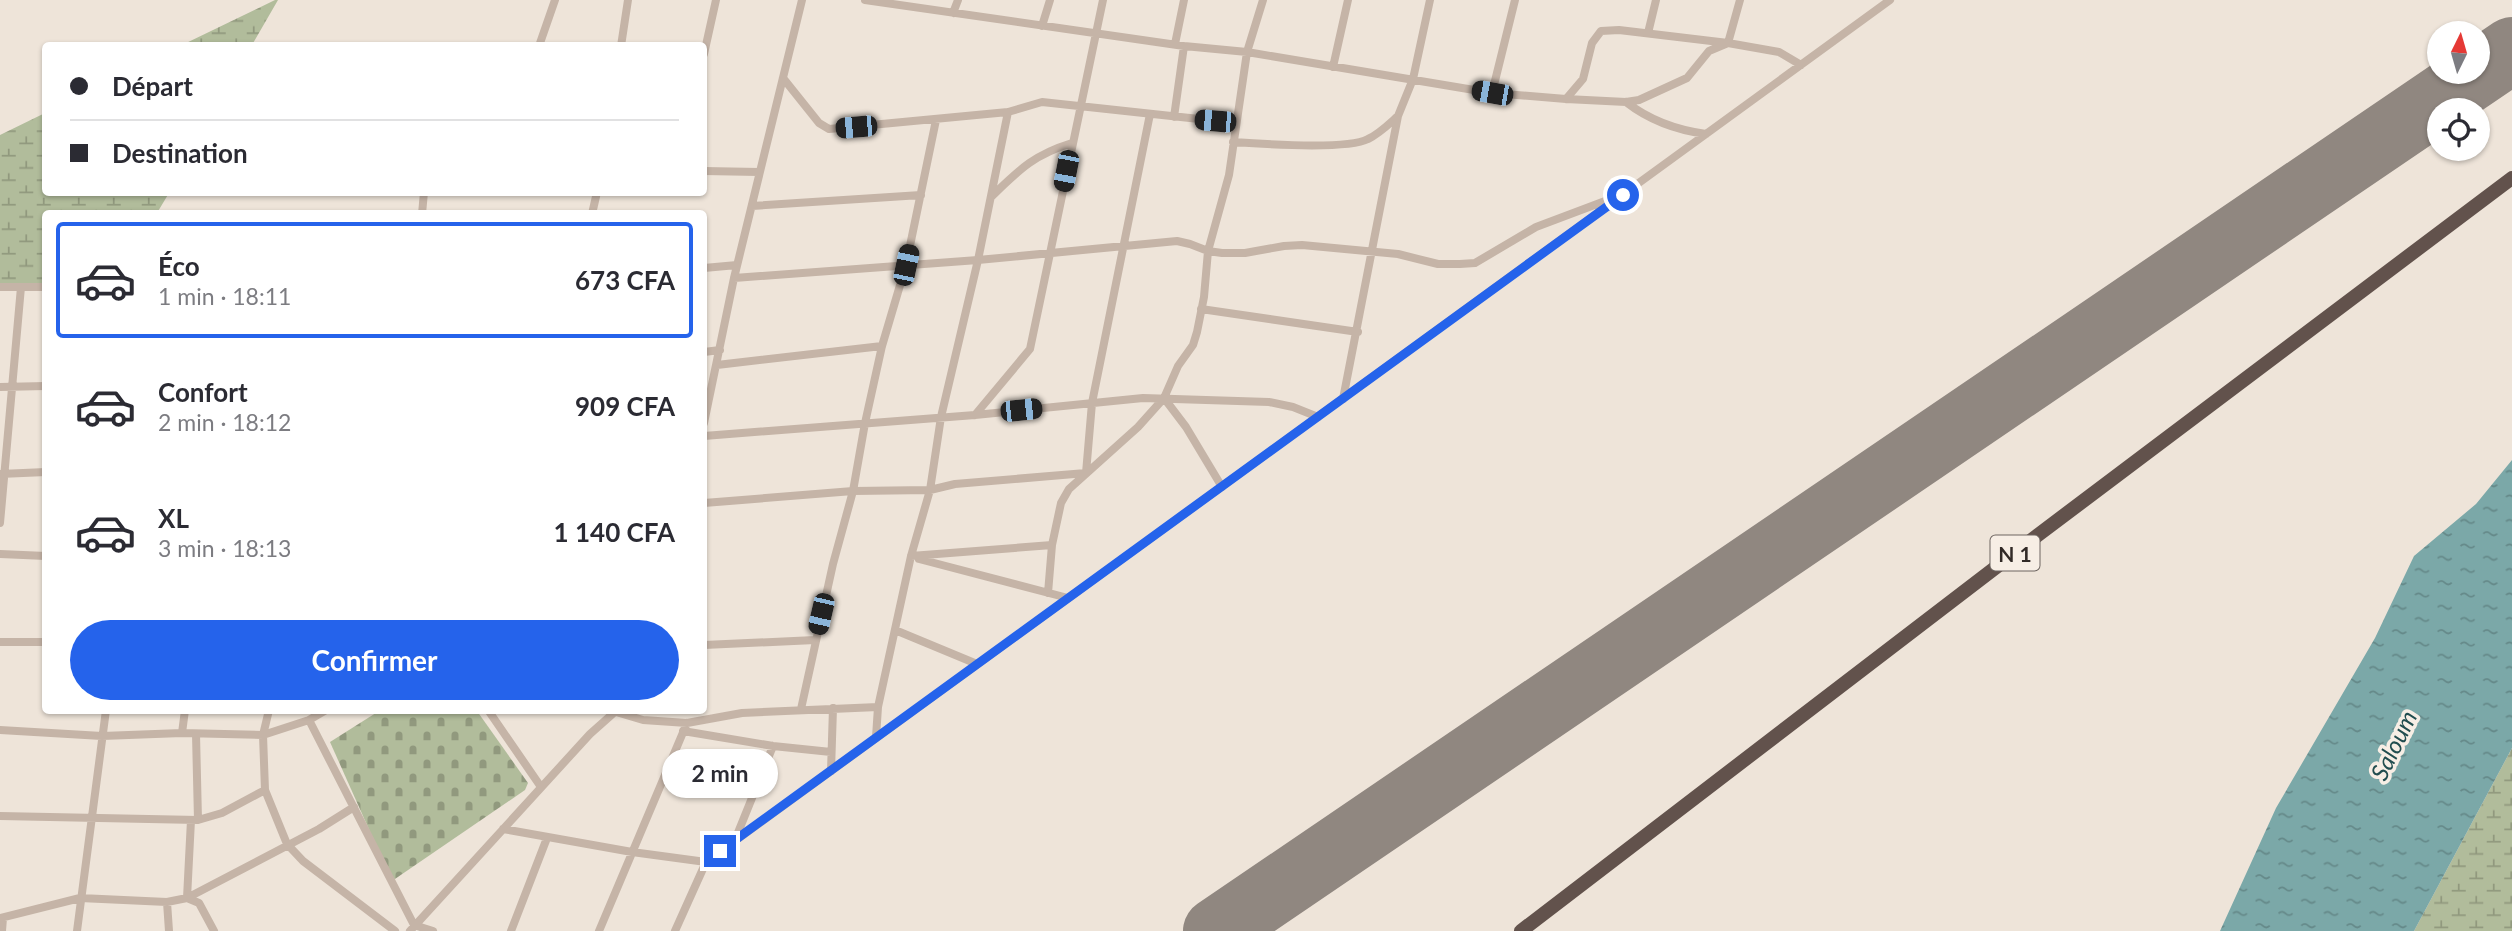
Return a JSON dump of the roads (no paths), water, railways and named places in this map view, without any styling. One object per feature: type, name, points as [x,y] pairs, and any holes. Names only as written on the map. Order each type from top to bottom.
[{"type":"highway","name":"N 1","points":[[1521,931],[2038,535],[2512,178]]},
{"type":"street","points":[[540,42],[555,0]]},
{"type":"street","points":[[622,42],[628,0]]},
{"type":"street","points":[[707,42],[716,0]]},
{"type":"street","points":[[707,410],[737,265],[802,0]]},
{"type":"street","points":[[865,0],[1180,45],[1247,52],[1492,93],[1626,102],[1639,100],[1687,78],[1709,51],[1728,43]]},
{"type":"street","points":[[953,13],[958,0]]},
{"type":"street","points":[[1042,26],[1051,0]]},
{"type":"street","points":[[975,415],[1030,349],[1103,0]]},
{"type":"street","points":[[1174,117],[1184,0]]},
{"type":"street","points":[[1048,593],[1052,545],[1061,503],[1069,489],[1138,427],[1164,398],[1178,366],[1193,345],[1201,309],[1208,251],[1221,207],[1233,142],[1247,52],[1263,0]]},
{"type":"street","points":[[1333,67],[1348,0]]},
{"type":"street","points":[[1343,399],[1398,116],[1413,79],[1430,0]]},
{"type":"street","points":[[1492,93],[1515,0]]},
{"type":"street","points":[[1648,33],[1656,0]]},
{"type":"street","points":[[1728,43],[1740,0]]},
{"type":"street","points":[[675,931],[706,862],[1890,0]]},
{"type":"street","points":[[1566,99],[1583,79],[1591,43],[1601,31],[1619,30],[1728,43],[1779,52],[1801,65]]},
{"type":"street","points":[[783,78],[823,127],[830,129],[1008,112],[1039,102],[1236,123]]},
{"type":"street","points":[[1626,102],[1640,113],[1675,128],[1706,134]]},
{"type":"street","points":[[876,737],[878,707],[911,556],[930,490],[942,417],[1008,112]]},
{"type":"street","points":[[1086,473],[1092,403],[1150,114]]},
{"type":"street","points":[[1233,142],[1357,143],[1375,135],[1398,116]]},
{"type":"street","points":[[801,709],[833,564],[853,491],[882,346],[906,265],[936,120]]},
{"type":"street","points":[[991,197],[1028,162],[1048,151],[1072,143]]},
{"type":"street","points":[[707,171],[759,172]]},
{"type":"street","points":[[752,206],[920,195]]},
{"type":"street","points":[[734,278],[978,260],[1177,241],[1208,251],[1245,253],[1284,246],[1302,246],[1398,254],[1438,264],[1475,262],[1536,227],[1623,195]]},
{"type":"street","points":[[707,268],[737,265]]},
{"type":"street","points":[[0,287],[42,287]]},
{"type":"street","points":[[0,523],[2,474],[14,388],[21,287]]},
{"type":"street","points":[[1201,309],[1358,332]]},
{"type":"street","points":[[717,365],[882,346]]},
{"type":"street","points":[[707,352],[720,350]]},
{"type":"street","points":[[0,387],[42,386]]},
{"type":"street","points":[[1164,398],[1186,427],[1222,487]]},
{"type":"street","points":[[707,436],[975,415],[1121,399],[1269,402],[1293,407],[1318,417]]},
{"type":"street","points":[[2,474],[42,472]]},
{"type":"street","points":[[707,503],[853,491],[930,490],[955,484],[1086,473]]},
{"type":"street","points":[[911,556],[1052,545]]},
{"type":"street","points":[[0,554],[42,556]]},
{"type":"street","points":[[911,556],[1068,598]]},
{"type":"street","points":[[895,630],[977,664]]},
{"type":"street","points":[[707,645],[815,640]]},
{"type":"street","points":[[0,642],[42,642]]},
{"type":"street","points":[[685,727],[742,713],[878,707]]},
{"type":"street","points":[[831,771],[833,708]]},
{"type":"street","points":[[77,931],[105,714]]},
{"type":"street","points":[[182,733],[184,714]]},
{"type":"street","points":[[267,714],[263,735],[265,790],[287,844],[303,861],[395,931]]},
{"type":"street","points":[[0,730],[102,736],[182,733],[263,735],[319,714]]},
{"type":"street","points":[[491,714],[541,787]]},
{"type":"street","points":[[412,928],[590,734],[613,714]]},
{"type":"street","points":[[626,714],[643,720],[773,746],[831,752]]},
{"type":"street","points":[[309,720],[412,928]]},
{"type":"street","points":[[599,931],[685,727]]},
{"type":"street","points":[[187,898],[194,820],[196,734]]},
{"type":"street","points":[[735,840],[773,746]]},
{"type":"street","points":[[0,816],[194,820],[222,813],[265,790]]},
{"type":"street","points":[[2,931],[2,918],[80,898],[167,902],[187,898],[354,807]]},
{"type":"street","points":[[503,829],[706,862]]},
{"type":"street","points":[[511,931],[547,838]]},
{"type":"street","points":[[187,898],[199,903],[214,931]]},
{"type":"street","points":[[167,902],[169,931]]},
{"type":"street","points":[[412,928],[433,931]]},
{"type":"water","name":"Saloum","points":[[2512,460],[2512,748],[2414,931],[2220,931],[2276,808],[2375,638],[2414,556],[2476,504]]}]
